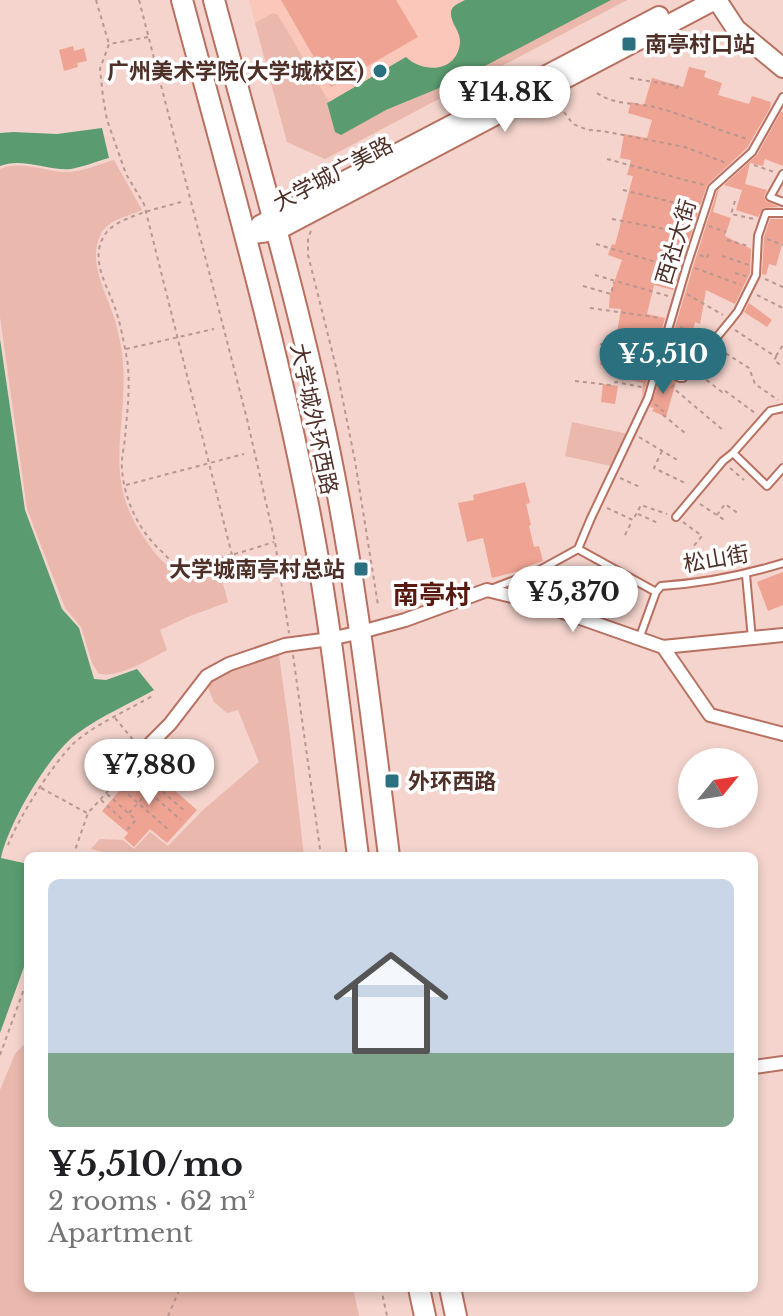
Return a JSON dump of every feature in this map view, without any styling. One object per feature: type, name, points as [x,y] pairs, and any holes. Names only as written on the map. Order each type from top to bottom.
[{"type":"main road","name":"大学城外环西路","points":[[182,0],[245,235],[294,435],[330,639],[357,852]]},
{"type":"main road","name":"大学城外环西路","points":[[214,0],[283,255],[325,429],[361,632],[388,852]]},
{"type":"main road","name":"大学城广美路","points":[[307,215],[689,0]]},
{"type":"main road","name":"大学城广美路","points":[[245,235],[307,215],[716,0]]},
{"type":"main road","points":[[716,0],[736,29],[783,68]]},
{"type":"main road","points":[[263,185],[280,200],[307,215],[288,236],[283,255]]},
{"type":"main road","points":[[252,263],[253,253],[261,245],[271,244],[283,255]]},
{"type":"main road","points":[[420,1292],[425,1316]]},
{"type":"main road","points":[[451,1292],[456,1316]]},
{"type":"street","points":[[143,751],[170,724],[207,676],[229,664],[291,644],[330,639],[405,620],[487,590],[532,601],[663,647],[783,635]]},
{"type":"street","points":[[663,647],[710,715],[783,734]]},
{"type":"street","points":[[758,1066],[783,1063]]},
{"type":"lane","name":"西社大街","points":[[578,549],[648,398],[712,188],[752,152],[783,97]]},
{"type":"lane","points":[[783,174],[770,197],[783,202]]},
{"type":"lane","points":[[657,367],[683,378],[729,323],[757,272],[758,236],[766,213],[783,213]]},
{"type":"lane","points":[[673,516],[770,411],[783,408]]},
{"type":"lane","points":[[733,453],[767,486],[783,468]]},
{"type":"lane","points":[[487,590],[538,571],[578,549],[656,592],[639,639]]},
{"type":"lane","name":"松山街","points":[[656,592],[661,586],[746,575],[783,563]]},
{"type":"lane","points":[[746,575],[752,639]]},
{"type":"path","points":[[96,0],[109,44],[100,69],[107,120],[126,174],[144,204],[232,555]]},
{"type":"path","points":[[139,0],[247,419],[275,542],[320,852]]},
{"type":"path","points":[[109,44],[149,37]]},
{"type":"path","points":[[630,78],[678,86],[675,90]]},
{"type":"path","points":[[597,93],[605,99],[657,108],[757,142]]},
{"type":"path","points":[[564,112],[573,124],[588,130],[685,147],[735,166]]},
{"type":"path","points":[[607,159],[712,188]]},
{"type":"path","points":[[761,167],[783,174]]},
{"type":"path","points":[[623,190],[695,207],[703,213]]},
{"type":"path","points":[[735,201],[731,214],[763,221]]},
{"type":"path","points":[[181,202],[113,226],[103,236],[99,250],[101,277],[116,310],[127,362],[128,404],[122,468],[126,494],[137,521],[172,562],[186,564],[275,542]]},
{"type":"path","points":[[307,215],[308,255],[337,371],[378,605]]},
{"type":"path","points":[[612,219],[664,229],[695,241]]},
{"type":"path","points":[[700,223],[726,232]]},
{"type":"path","points":[[758,236],[783,245]]},
{"type":"path","points":[[727,240],[757,248]]},
{"type":"path","points":[[596,244],[686,268],[749,290],[783,308]]},
{"type":"path","points":[[691,252],[707,258],[709,252]]},
{"type":"path","points":[[722,256],[783,287]]},
{"type":"path","points":[[595,275],[695,297],[776,357]]},
{"type":"path","points":[[583,286],[611,294],[614,281]]},
{"type":"path","points":[[590,308],[659,316],[669,325]]},
{"type":"path","points":[[678,326],[690,330],[749,368],[755,384],[776,399]]},
{"type":"path","points":[[125,350],[214,329]]},
{"type":"path","points":[[600,344],[649,355]]},
{"type":"path","points":[[783,345],[774,360],[783,367]]},
{"type":"path","points":[[691,368],[760,416]]},
{"type":"path","points":[[680,378],[672,387],[724,431]]},
{"type":"path","points":[[575,381],[610,385],[616,382],[651,388]]},
{"type":"path","points":[[648,398],[685,433]]},
{"type":"path","points":[[632,433],[679,461]]},
{"type":"path","points":[[662,451],[654,468],[685,483]]},
{"type":"path","points":[[125,485],[244,454]]},
{"type":"path","points":[[723,461],[744,480]]},
{"type":"path","points":[[612,474],[640,487]]},
{"type":"path","points":[[692,498],[726,521]]},
{"type":"path","points":[[598,504],[633,520]]},
{"type":"path","points":[[717,515],[725,504],[739,514]]},
{"type":"path","points":[[625,535],[641,505],[673,516],[702,536],[692,548],[700,583]]},
{"type":"path","points":[[636,514],[658,523]]},
{"type":"path","points":[[8,845],[41,788],[74,743],[154,695]]},
{"type":"path","points":[[74,852],[88,813],[143,751],[114,717]]},
{"type":"path","points":[[131,764],[186,812]]},
{"type":"path","points":[[125,771],[181,820]]},
{"type":"path","points":[[115,783],[169,830]]},
{"type":"path","points":[[129,813],[155,784]]},
{"type":"path","points":[[41,788],[88,813]]},
{"type":"path","points":[[106,793],[136,820],[127,830]]},
{"type":"path","points":[[100,800],[124,821]]},
{"type":"path","points":[[0,1055],[24,989]]},
{"type":"path","points":[[168,1316],[178,1292]]},
{"type":"path","points":[[382,1292],[387,1316]]},
{"type":"shaded area","name":"广州美术学院(大学城校区)","points":[[249,0],[627,0],[325,159],[287,142]]},
{"type":"shaded area","points":[[465,0],[611,0],[483,67],[386,110],[341,135],[335,132],[327,103],[406,57],[430,68],[446,65],[453,60],[458,53],[460,39],[451,12]]},
{"type":"shaded area","points":[[611,0],[627,0],[325,159],[287,142],[255,23],[273,13],[278,15],[329,102],[335,132],[437,89]]},
{"type":"shaded area","points":[[102,128],[109,158],[71,169],[17,163],[0,166],[0,133],[57,134]]},
{"type":"shaded area","points":[[114,160],[142,210],[108,225],[97,243],[96,253],[98,272],[115,322],[122,356],[124,387],[119,453],[124,495],[145,539],[166,564],[187,569],[218,565],[228,602],[160,630],[167,650],[132,668],[105,674],[98,673],[81,627],[65,608],[27,509],[0,317],[0,169],[16,165],[70,172]]},
{"type":"shaded area","points":[[0,339],[25,510],[62,609],[79,628],[94,679],[106,680],[137,669],[154,690],[96,721],[67,743],[31,790],[12,827],[1,858],[24,863],[24,967],[0,1033]]},
{"type":"shaded area","points":[[572,422],[628,434],[620,468],[565,456]]},
{"type":"shaded area","points":[[279,655],[304,852],[103,852],[91,849],[100,839],[123,840],[134,849],[150,832],[168,846],[203,810],[259,762],[238,710],[227,713],[214,702],[207,685],[220,674]]},
{"type":"shaded area","points":[[24,1044],[24,1292],[354,1292],[359,1316],[0,1316],[0,1090],[15,1054]]},
{"type":"building","points":[[281,0],[396,0],[418,37],[331,87]]},
{"type":"building","points":[[73,46],[74,51],[84,48],[87,61],[64,71],[59,50]]},
{"type":"building","points":[[689,67],[706,71],[704,77],[722,83],[718,95],[749,104],[752,96],[771,102],[747,148],[707,185],[673,290],[654,285],[647,314],[665,318],[642,398],[643,383],[622,378],[624,368],[600,365],[601,356],[624,358],[625,354],[630,355],[637,334],[617,332],[621,309],[609,308],[610,294],[622,260],[608,255],[612,244],[615,245],[633,176],[627,175],[631,160],[620,158],[624,134],[647,138],[652,120],[628,113],[631,102],[644,105],[652,78],[683,87]]},
{"type":"building","points":[[781,112],[783,166],[765,159],[763,166],[750,163],[745,184],[767,190],[764,196],[766,201],[779,207],[763,208],[758,217],[736,210],[742,190],[724,185],[757,155]]},
{"type":"building","points":[[719,189],[713,212],[731,218],[725,236],[751,249],[750,273],[735,304],[706,290],[700,324],[695,322],[681,372],[664,364]]},
{"type":"building","points":[[770,219],[783,219],[783,241],[776,266],[769,264],[766,275],[762,274],[764,237]]},
{"type":"building","points":[[749,303],[772,320],[767,327],[744,312]]},
{"type":"building","points":[[661,376],[676,382],[666,417],[650,407]]},
{"type":"building","points":[[603,384],[618,386],[615,404],[601,402]]},
{"type":"building","points":[[525,482],[530,503],[526,504],[529,526],[534,547],[539,546],[543,561],[492,578],[483,538],[467,542],[458,503],[474,500],[473,495]]},
{"type":"building","points":[[783,572],[783,605],[768,611],[757,582]]},
{"type":"building","points":[[143,763],[197,810],[167,843],[150,829],[134,847],[124,838],[128,833],[102,811]]},
{"type":"place","name":"南亭村口站","points":[[629,44]]},
{"type":"place","name":"广州美术学院(大学城校区)","points":[[380,71]]},
{"type":"place","name":"大学城南亭村总站","points":[[361,569]]},
{"type":"place","name":"外环西路","points":[[392,781]]},
{"type":"district","name":"南亭村","points":[[432,595]]}]
